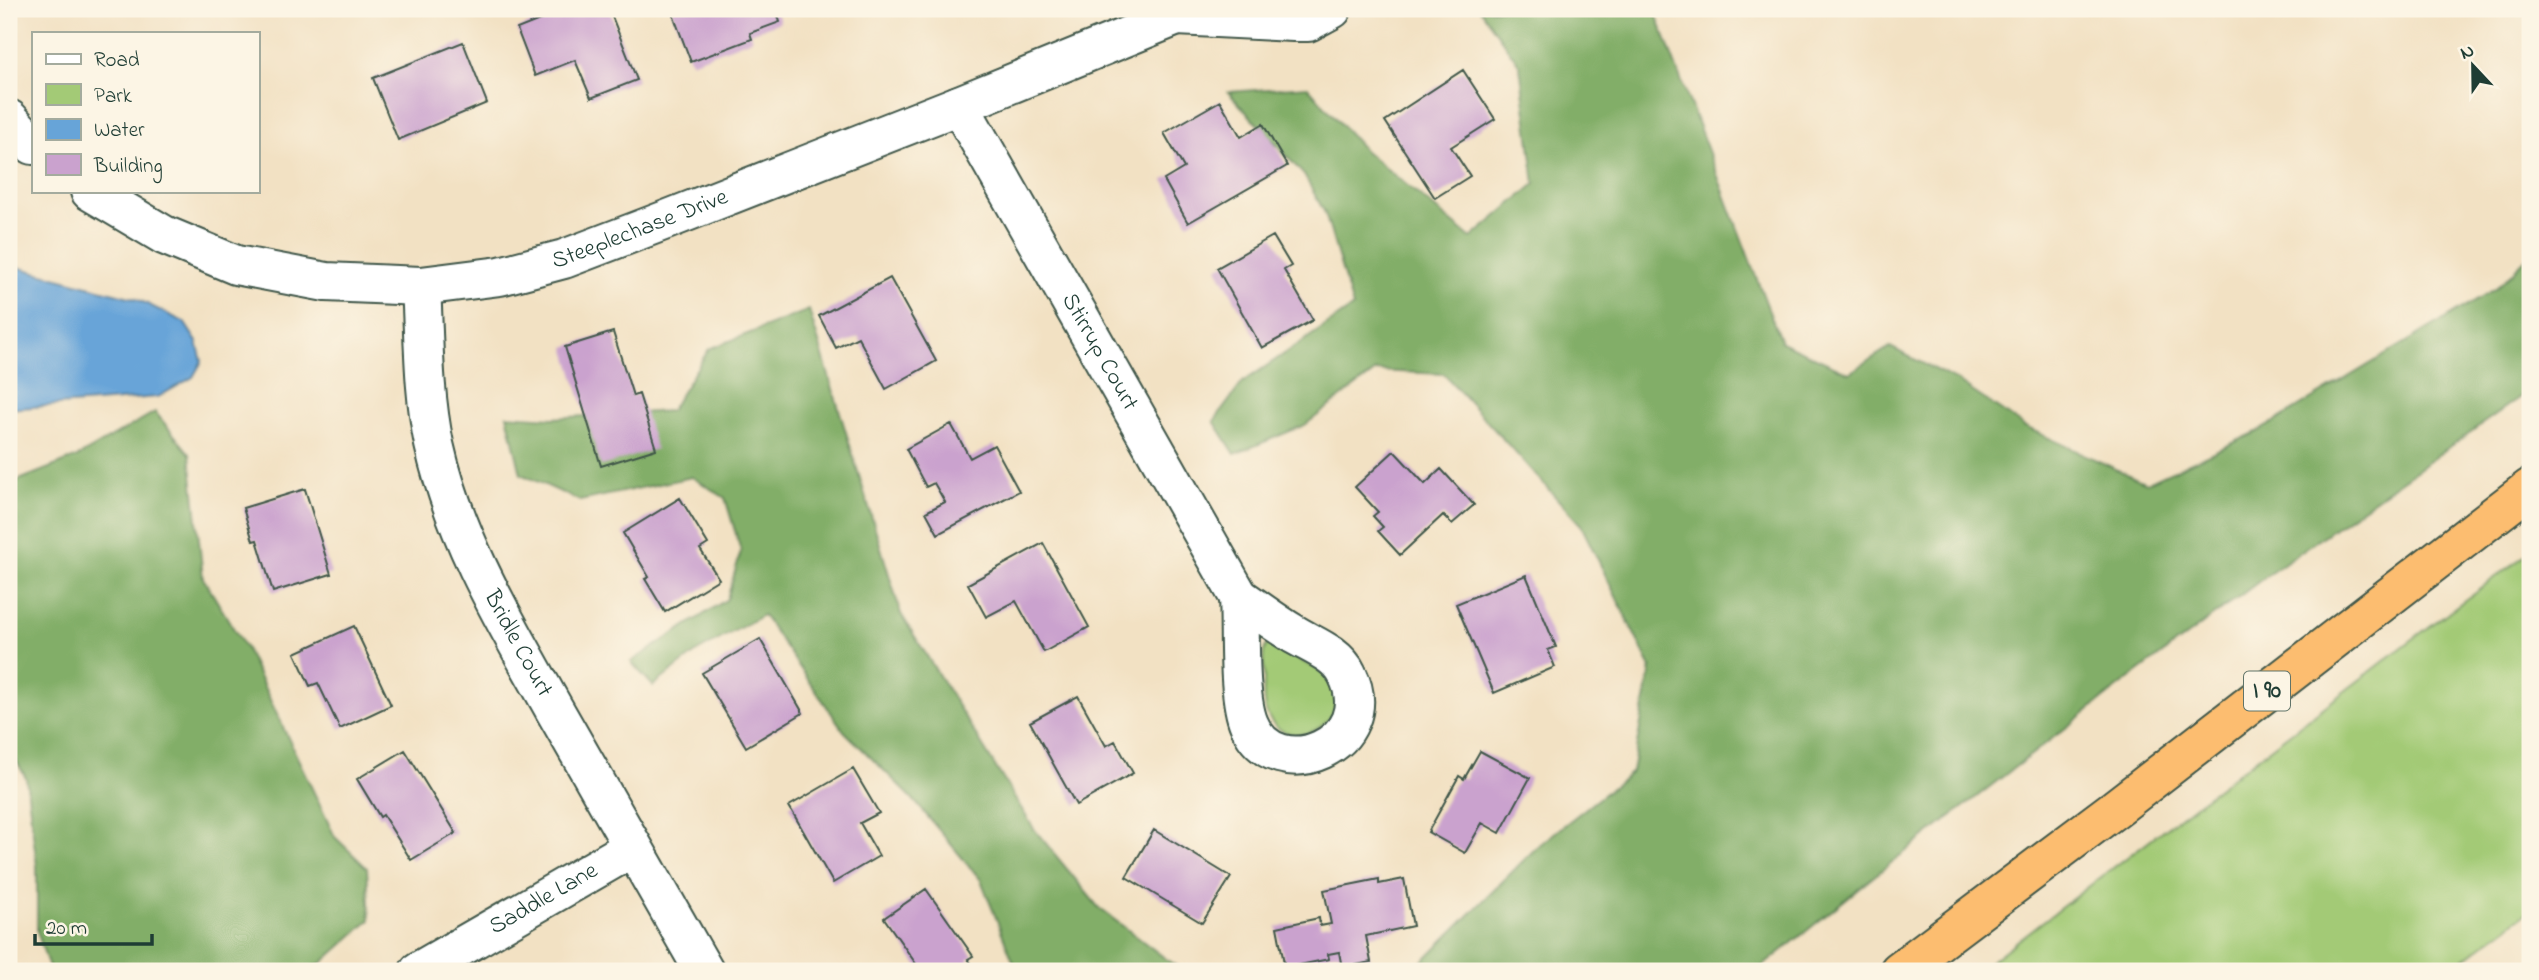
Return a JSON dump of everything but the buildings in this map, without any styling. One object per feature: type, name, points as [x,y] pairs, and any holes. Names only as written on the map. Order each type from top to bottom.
[{"type":"highway","name":"I 90","points":[[1899,971],[2116,808],[2530,488]]},
{"type":"street","name":"Steeplechase Drive","points":[[92,192],[164,235],[236,265],[326,282],[422,286],[500,276],[564,259],[959,105],[1181,12],[1308,22],[1332,9]]},
{"type":"street","name":"Stirrup Court","points":[[959,105],[1240,597]]},
{"type":"street","points":[[9,119],[32,144]]},
{"type":"street","name":"Bridle Court","points":[[422,286],[422,361],[427,404],[435,447],[455,511],[489,592],[704,971]]},
{"type":"street","name":"Saddle Lane","points":[[419,971],[632,848]]},
{"type":"green space","points":[[1480,9],[1654,9],[1781,342],[1849,373],[1890,347],[1956,380],[2025,427],[2146,483],[2259,431],[2496,288],[2530,255],[2530,390],[2269,574],[2133,676],[1878,873],[1757,971],[1413,971],[1539,845],[1632,772],[1651,668],[1581,525],[1444,374],[1376,371],[1305,425],[1235,454],[1214,421],[1243,382],[1353,307],[1325,213],[1304,175],[1228,92],[1307,86],[1365,151],[1471,238],[1535,184],[1520,66]]},
{"type":"green space","points":[[809,310],[901,614],[1034,829],[1099,908],[1182,971],[1017,971],[981,880],[912,798],[844,731],[763,615],[697,652],[653,686],[631,662],[727,599],[741,551],[725,498],[692,477],[580,501],[521,474],[507,415],[552,418],[670,411],[709,349]]},
{"type":"green space","points":[[155,412],[190,454],[203,578],[246,649],[335,837],[367,868],[370,920],[323,962],[306,971],[50,971],[37,931],[37,866],[26,778],[9,747],[9,484],[77,457]]},
{"type":"green space","points":[[2530,552],[2530,910],[2448,971],[1978,971],[2451,610]]},
{"type":"green space","points":[[1274,643],[1320,671],[1335,694],[1335,708],[1328,721],[1316,729],[1302,734],[1288,733],[1275,726],[1266,711],[1263,656],[1268,644]]},
{"type":"water","points":[[9,265],[137,299],[184,322],[197,342],[202,361],[193,377],[158,397],[9,409]]}]
